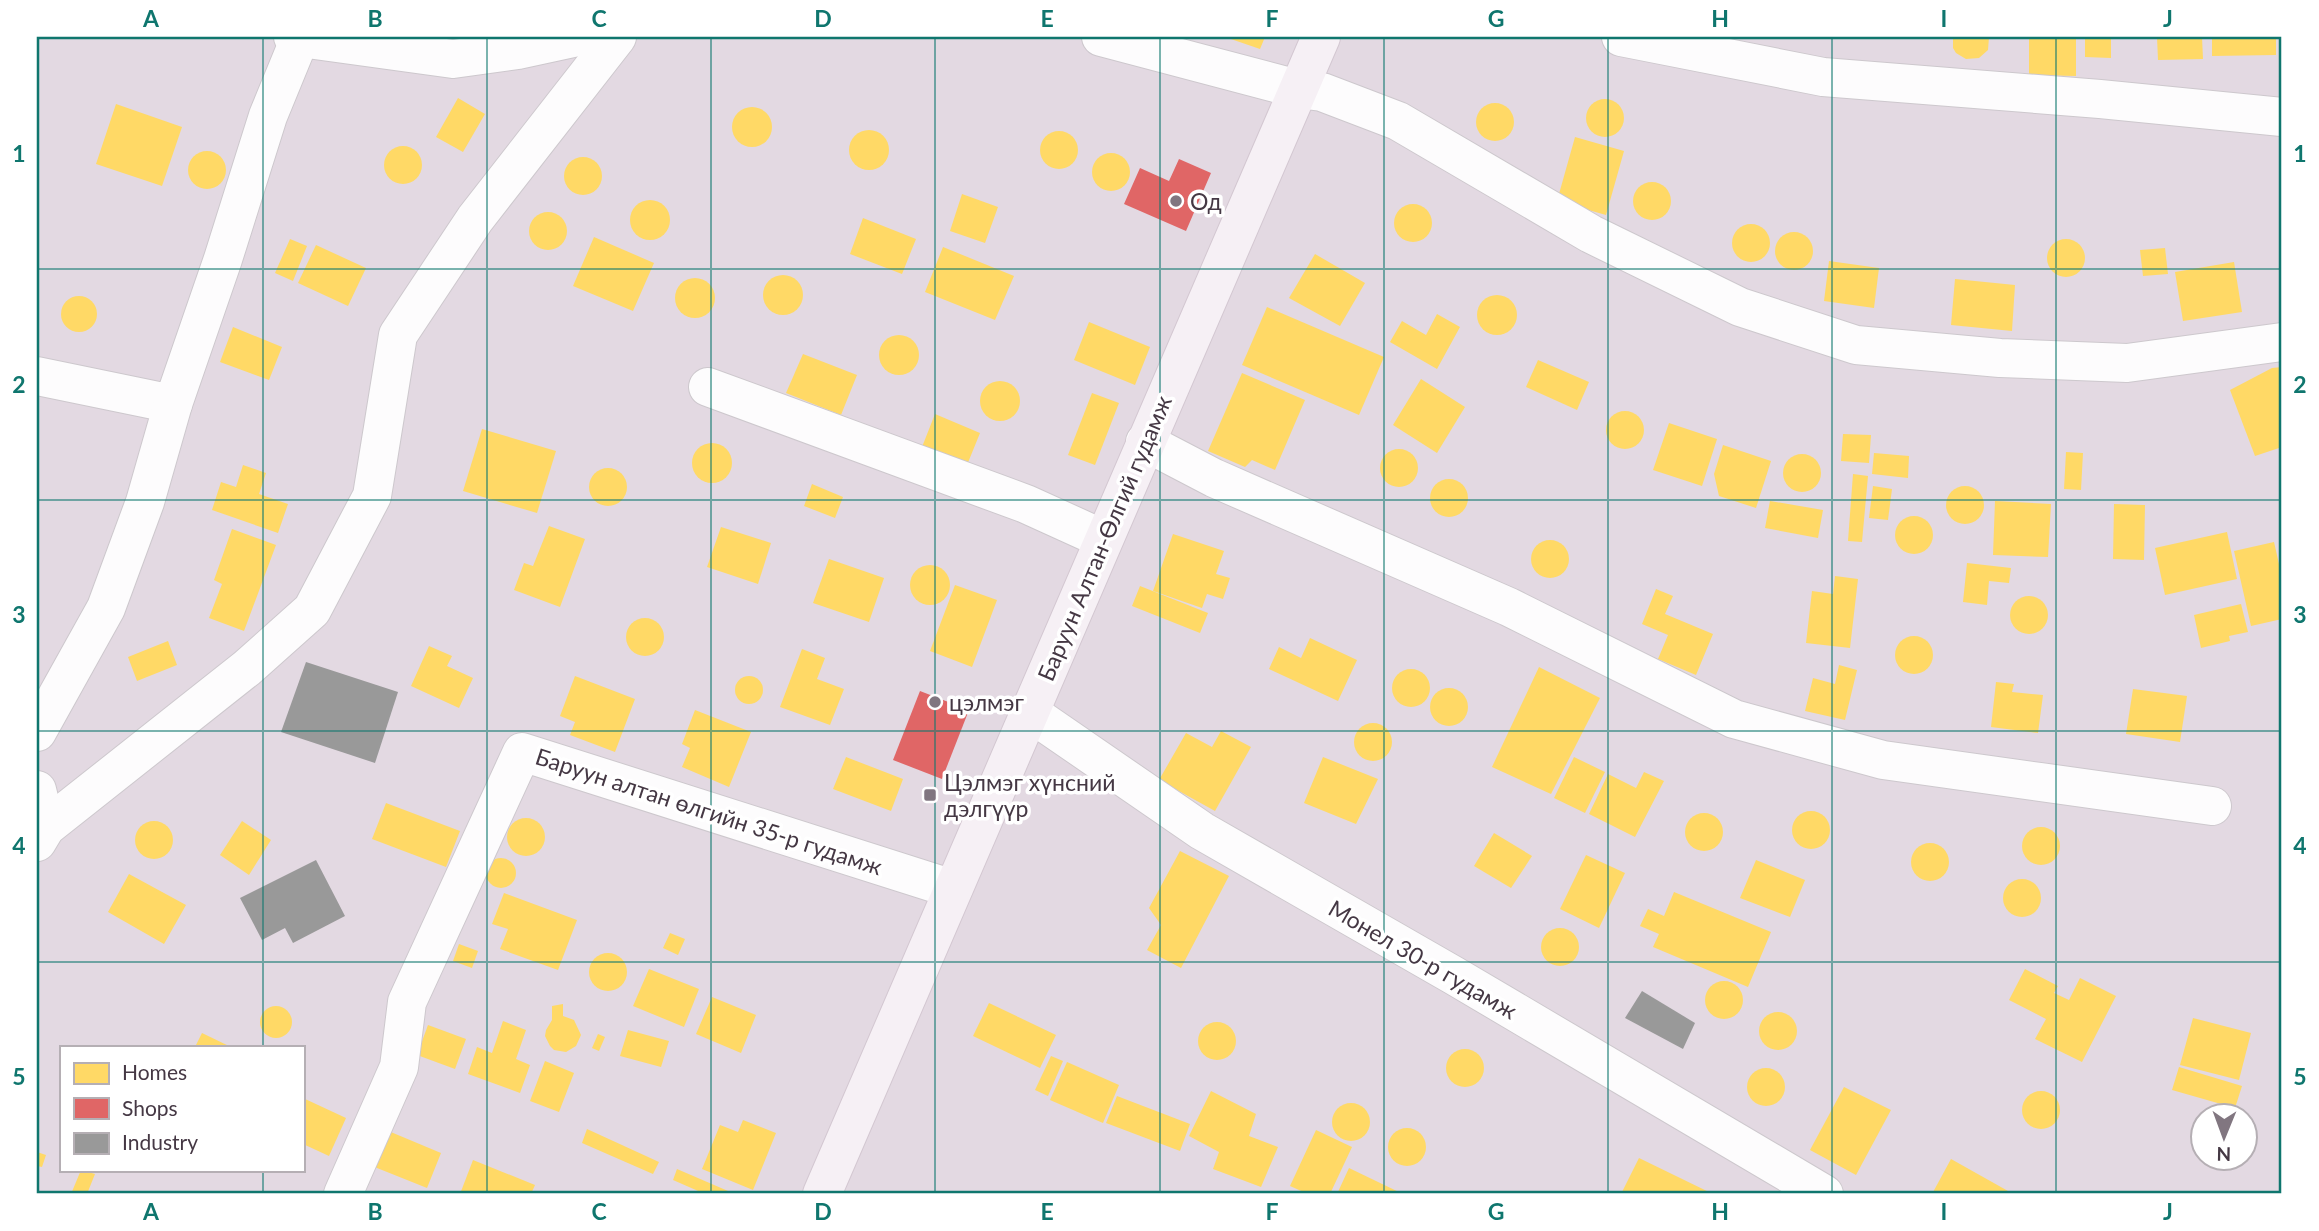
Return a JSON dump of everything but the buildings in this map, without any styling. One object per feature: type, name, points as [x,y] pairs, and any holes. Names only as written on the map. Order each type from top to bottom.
[{"type":"main road","name":"Баруун Алтан-Өлгий гудамж","points":[[822,1194],[1321,37]]},
{"type":"street","points":[[37,732],[106,608],[145,502],[173,404],[296,37],[453,60],[578,37]]},
{"type":"street","points":[[41,834],[247,668],[312,610],[372,496],[398,335],[475,219],[617,37]]},
{"type":"street","points":[[1101,37],[1298,89],[1322,92],[1398,121],[1591,234],[1740,307],[1856,345],[2000,358],[2127,363],[2282,342]]},
{"type":"street","points":[[1621,37],[1823,77],[2282,117]]},
{"type":"street","points":[[37,376],[173,404]]},
{"type":"street","points":[[708,387],[1026,504],[1103,539]]},
{"type":"street","points":[[1145,443],[1214,478],[1510,607],[1734,719],[1884,760],[2212,806]]},
{"type":"street","name":"Монел 30-р гудамж","points":[[1029,712],[1202,831],[1453,975],[1824,1194]]},
{"type":"street","name":"Баруун алтан өлгийн 35-р гудамж","points":[[343,1194],[399,1067],[407,1002],[522,752],[953,889]]},
{"type":"street","points":[[37,790],[41,834]]},
{"type":"shaded area","points":[[37,37],[2282,37],[2282,1194],[37,1194]]},
{"type":"place","name":"Од","points":[[1176,201]]},
{"type":"place","name":"цэлмэг","points":[[935,702]]},
{"type":"place","name":"Цэлмэг хүнсний дэлгүүр","points":[[930,795]]}]
